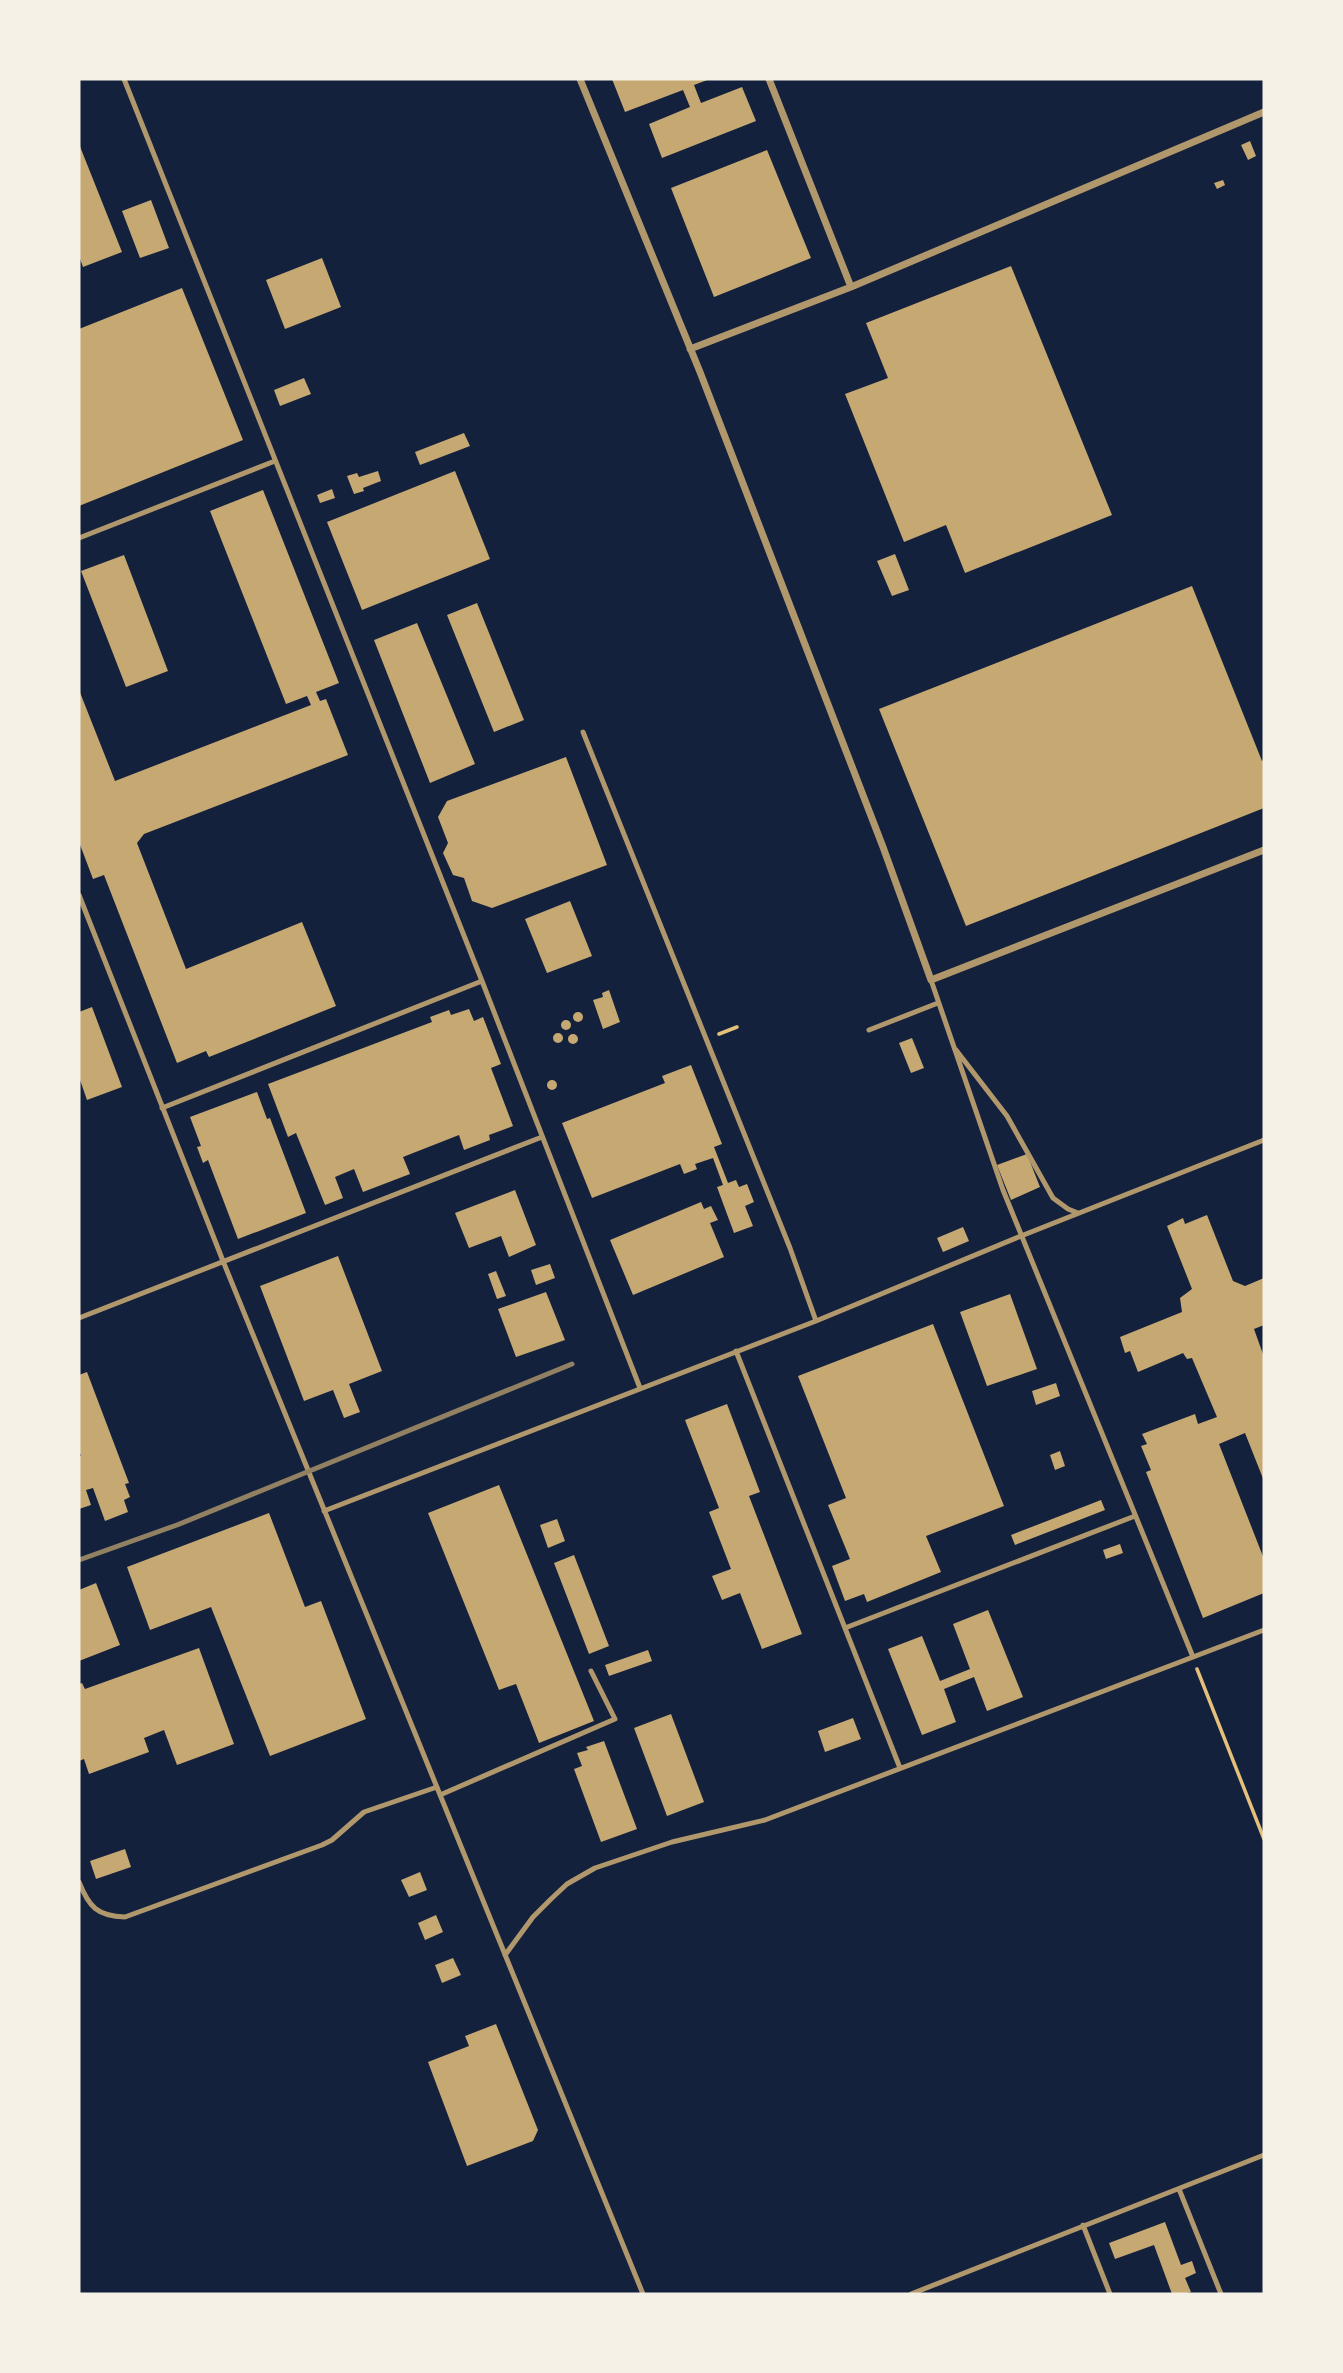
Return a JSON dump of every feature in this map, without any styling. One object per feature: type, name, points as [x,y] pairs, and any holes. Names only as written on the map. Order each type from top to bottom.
[{"type":"street","points":[[580,79],[690,349],[916,933],[931,980],[1264,850]]},
{"type":"street","points":[[769,79],[851,287]]},
{"type":"street","points":[[690,349],[851,287],[1264,112]]},
{"type":"lane","points":[[124,79],[482,981],[640,1388]]},
{"type":"lane","points":[[79,538],[275,461]]},
{"type":"lane","points":[[583,732],[790,1248],[816,1321]]},
{"type":"lane","points":[[79,895],[223,1261],[643,2294]]},
{"type":"lane","points":[[931,980],[1003,1191],[1193,1657]]},
{"type":"lane","points":[[162,1108],[482,981]]},
{"type":"lane","points":[[869,1030],[938,1003]]},
{"type":"lane","points":[[953,1045],[1007,1116],[1053,1198],[1078,1213]]},
{"type":"lane","points":[[79,1318],[542,1137]]},
{"type":"lane","points":[[324,1511],[816,1321],[1264,1140]]},
{"type":"lane","points":[[736,1351],[900,1768]]},
{"type":"lane","points":[[845,1628],[1135,1516]]},
{"type":"lane","points":[[505,1955],[533,1917],[551,1899],[567,1884],[595,1868],[672,1842],[765,1820],[1264,1630]]},
{"type":"lane","points":[[440,1796],[615,1720],[592,1671]]},
{"type":"lane","points":[[79,1882],[90,1904],[97,1911],[108,1917],[125,1917],[322,1845],[332,1840],[364,1812],[437,1787]]},
{"type":"lane","points":[[911,2294],[1264,2155]]},
{"type":"lane","points":[[1179,2189],[1221,2294]]},
{"type":"lane","points":[[1083,2225],[1110,2294]]},
{"type":"path","points":[[719,1034],[737,1027]]},
{"type":"path","points":[[1193,1657],[1264,1839]]},
{"type":"building","points":[[612,79],[710,79],[694,85],[701,103],[742,87],[756,121],[662,158],[649,124],[690,107],[683,90],[625,112]]},
{"type":"building","points":[[1250,141],[1256,156],[1248,160],[1241,145]]},
{"type":"building","points":[[79,144],[122,252],[83,267],[79,256]]},
{"type":"building","points":[[767,150],[811,258],[714,297],[671,188]]},
{"type":"building","points":[[1223,180],[1225,185],[1217,189],[1214,183]]},
{"type":"building","points":[[151,200],[169,248],[140,258],[122,211]]},
{"type":"building","points":[[322,258],[341,307],[285,329],[266,280]]},
{"type":"building","points":[[1011,266],[1112,515],[965,573],[946,525],[904,542],[845,394],[888,378],[866,323]]},
{"type":"building","points":[[182,288],[243,440],[79,506],[79,329]]},
{"type":"building","points":[[304,378],[311,394],[280,406],[274,390]]},
{"type":"building","points":[[464,433],[470,446],[420,465],[415,452]]},
{"type":"building","points":[[378,471],[381,481],[354,494],[347,476],[357,473],[359,477]]},
{"type":"building","points":[[455,471],[490,559],[362,610],[327,522]]},
{"type":"building","points":[[332,489],[335,498],[320,503],[317,495]]},
{"type":"building","points":[[263,490],[339,683],[316,692],[320,701],[326,699],[348,755],[144,834],[137,843],[186,969],[302,922],[336,1006],[209,1057],[206,1051],[177,1063],[104,875],[93,879],[79,842],[79,690],[115,781],[311,705],[307,696],[286,704],[210,511]]},
{"type":"building","points":[[895,554],[909,590],[892,596],[877,561]]},
{"type":"building","points":[[124,555],[168,671],[126,687],[81,571]]},
{"type":"building","points":[[1192,586],[1262,761],[1264,760],[1264,808],[966,926],[879,709]]},
{"type":"building","points":[[477,603],[524,720],[494,732],[447,615]]},
{"type":"building","points":[[417,623],[475,764],[430,783],[374,640]]},
{"type":"building","points":[[566,757],[607,865],[492,908],[472,901],[464,878],[453,875],[443,853],[448,843],[438,817],[447,801]]},
{"type":"building","points":[[570,901],[592,956],[547,973],[525,919]]},
{"type":"building","points":[[609,990],[620,1022],[603,1029],[593,1000],[603,997],[602,993]]},
{"type":"building","points":[[92,1007],[122,1087],[87,1100],[79,1077],[79,1012]]},
{"type":"building","points":[[469,1009],[474,1021],[483,1017],[501,1064],[491,1068],[513,1126],[489,1135],[490,1140],[464,1150],[459,1135],[403,1157],[410,1174],[363,1192],[354,1169],[335,1177],[343,1198],[325,1205],[296,1133],[288,1137],[268,1084],[432,1022],[430,1017],[449,1010],[451,1015]]},
{"type":"building","points":[[578,1012],[583,1017],[578,1022],[573,1017]]},
{"type":"building","points":[[566,1020],[571,1025],[566,1030],[561,1025]]},
{"type":"building","points":[[558,1033],[563,1038],[558,1043],[553,1038]]},
{"type":"building","points":[[573,1034],[578,1039],[573,1044],[568,1039]]},
{"type":"building","points":[[912,1038],[924,1068],[911,1073],[899,1043]]},
{"type":"building","points":[[691,1065],[722,1144],[714,1147],[728,1183],[736,1180],[739,1187],[747,1184],[754,1202],[745,1206],[753,1226],[734,1233],[717,1187],[723,1185],[713,1158],[695,1164],[697,1169],[684,1174],[680,1164],[592,1198],[562,1123],[665,1083],[662,1076]]},
{"type":"building","points":[[552,1080],[557,1085],[552,1090],[547,1085]]},
{"type":"building","points":[[257,1092],[267,1119],[270,1118],[306,1213],[238,1239],[208,1160],[203,1163],[197,1147],[201,1146],[190,1117]]},
{"type":"building","points":[[1027,1154],[1040,1187],[1011,1200],[997,1165]]},
{"type":"building","points":[[515,1190],[536,1245],[509,1257],[501,1236],[469,1248],[455,1213]]},
{"type":"building","points":[[701,1202],[704,1209],[711,1206],[718,1220],[710,1223],[724,1257],[633,1295],[610,1240]]},
{"type":"building","points":[[1207,1215],[1233,1281],[1245,1286],[1264,1278],[1264,1325],[1254,1329],[1264,1357],[1264,1481],[1245,1433],[1219,1444],[1264,1559],[1264,1593],[1203,1618],[1146,1472],[1151,1470],[1141,1446],[1147,1444],[1142,1434],[1195,1414],[1198,1424],[1217,1417],[1192,1358],[1187,1359],[1183,1353],[1138,1372],[1130,1351],[1125,1353],[1120,1337],[1182,1312],[1180,1298],[1192,1289],[1167,1226],[1183,1218],[1185,1224]]},
{"type":"building","points":[[963,1227],[969,1241],[943,1252],[937,1238]]},
{"type":"building","points":[[338,1256],[382,1371],[349,1384],[360,1412],[344,1418],[333,1390],[304,1401],[260,1286]]},
{"type":"building","points":[[550,1264],[555,1278],[536,1285],[531,1270]]},
{"type":"building","points":[[496,1271],[506,1296],[497,1299],[488,1274]]},
{"type":"building","points":[[546,1292],[565,1340],[516,1357],[498,1309]]},
{"type":"building","points":[[1010,1294],[1037,1369],[987,1386],[960,1312]]},
{"type":"building","points":[[933,1324],[1004,1506],[926,1536],[941,1572],[867,1602],[864,1594],[845,1601],[832,1566],[850,1559],[828,1505],[846,1498],[798,1376]]},
{"type":"building","points":[[87,1372],[129,1483],[125,1484],[130,1497],[124,1500],[128,1512],[105,1521],[93,1488],[86,1490],[91,1505],[79,1509],[79,1375]]},
{"type":"building","points":[[1056,1383],[1060,1396],[1036,1405],[1032,1391]]},
{"type":"building","points":[[727,1404],[760,1492],[749,1496],[802,1634],[762,1649],[740,1593],[722,1600],[712,1576],[731,1569],[709,1512],[719,1508],[685,1420]]},
{"type":"building","points":[[1060,1451],[1065,1466],[1055,1470],[1050,1455]]},
{"type":"building","points":[[499,1485],[594,1721],[539,1743],[516,1684],[499,1690],[428,1513]]},
{"type":"building","points":[[1101,1500],[1105,1510],[1015,1545],[1011,1535]]},
{"type":"building","points":[[269,1513],[305,1607],[321,1601],[366,1719],[270,1756],[211,1607],[150,1630],[127,1567]]},
{"type":"building","points":[[557,1519],[565,1541],[548,1548],[540,1525]]},
{"type":"building","points":[[1120,1544],[1123,1553],[1106,1559],[1103,1550]]},
{"type":"building","points":[[574,1555],[609,1646],[589,1654],[554,1563]]},
{"type":"building","points":[[96,1583],[120,1645],[79,1661],[79,1590]]},
{"type":"building","points":[[988,1610],[1023,1697],[987,1711],[974,1677],[944,1689],[956,1722],[922,1735],[888,1649],[922,1636],[940,1681],[970,1669],[953,1624]]},
{"type":"building","points":[[199,1648],[234,1744],[177,1765],[164,1730],[144,1738],[149,1752],[89,1774],[84,1759],[79,1761],[79,1684],[82,1683],[85,1689]]},
{"type":"building","points":[[648,1650],[652,1661],[609,1676],[605,1665]]},
{"type":"building","points":[[671,1714],[704,1802],[667,1816],[634,1728]]},
{"type":"building","points":[[853,1718],[861,1739],[825,1752],[818,1731]]},
{"type":"building","points":[[604,1741],[637,1829],[601,1842],[574,1769],[582,1766],[577,1753]]},
{"type":"building","points":[[125,1849],[131,1867],[96,1879],[90,1861]]},
{"type":"building","points":[[420,1872],[427,1890],[409,1897],[401,1880]]},
{"type":"building","points":[[436,1915],[443,1932],[425,1940],[418,1923]]},
{"type":"building","points":[[453,1958],[461,1975],[442,1983],[435,1965]]},
{"type":"building","points":[[496,2024],[538,2130],[533,2141],[467,2166],[428,2062],[469,2046],[465,2036]]},
{"type":"building","points":[[1165,2222],[1181,2265],[1192,2261],[1196,2273],[1185,2278],[1191,2292],[1172,2294],[1154,2245],[1115,2259],[1109,2243]]},
{"type":"railway","points":[[79,1560],[177,1525],[572,1364]]}]
